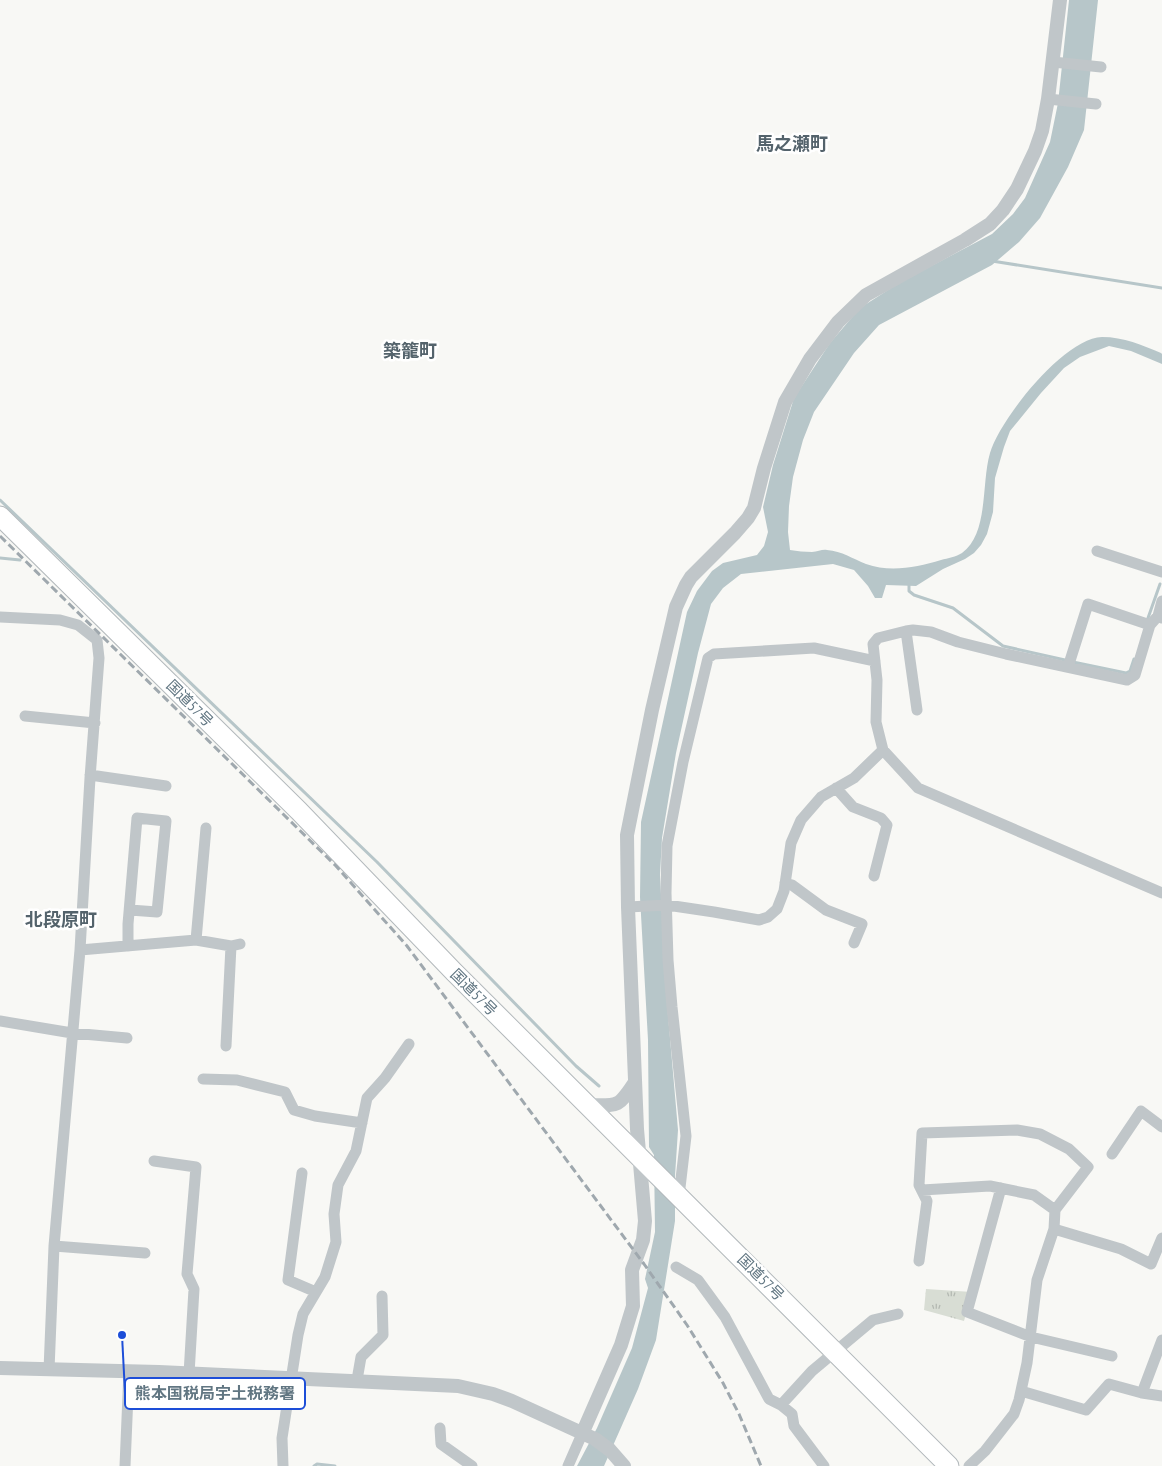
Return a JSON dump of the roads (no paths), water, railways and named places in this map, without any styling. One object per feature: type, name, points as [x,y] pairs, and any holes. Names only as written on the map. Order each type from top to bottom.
[{"type":"highway","name":"国道57号","points":[[0,516],[299,811],[447,965],[950,1466]]},
{"type":"street","points":[[568,1466],[621,1345],[633,1306],[632,1270],[643,1240],[646,1222],[644,1163],[637,1129],[629,827],[652,710],[676,607],[691,578],[736,533],[754,508],[764,468],[785,402],[810,359],[838,322],[866,295],[990,224],[1018,189],[1038,142],[1048,99],[1060,0]]},
{"type":"street","points":[[1053,62],[1101,67]]},
{"type":"street","points":[[1048,99],[1096,104]]},
{"type":"street","points":[[1098,551],[1162,572]]},
{"type":"street","points":[[1162,601],[1135,676],[1127,680],[1006,654],[958,642],[931,632],[912,630],[889,634],[875,640],[873,644],[877,680],[876,722],[883,750],[918,788],[1162,892]]},
{"type":"street","points":[[1068,667],[1088,604],[1157,619]]},
{"type":"street","points":[[0,617],[60,620],[78,625],[97,640],[99,658],[80,950],[54,1246],[49,1370]]},
{"type":"street","points":[[906,631],[917,710]]},
{"type":"street","points":[[680,1196],[686,1136],[668,960],[665,905],[667,846],[683,762],[708,658],[714,654],[814,648],[875,661]]},
{"type":"street","points":[[25,716],[95,723]]},
{"type":"street","points":[[632,907],[665,905],[763,920],[776,909],[784,891],[791,843],[801,820],[821,797],[862,772],[883,750]]},
{"type":"street","points":[[90,775],[166,786]]},
{"type":"street","points":[[836,788],[853,807],[881,818],[887,825],[874,876]]},
{"type":"street","points":[[128,946],[130,910],[137,818],[166,821],[157,912],[130,910]]},
{"type":"street","points":[[196,940],[206,828]]},
{"type":"street","points":[[785,883],[792,885],[826,910],[862,924],[854,943]]},
{"type":"street","points":[[80,950],[196,940],[235,945],[226,1046]]},
{"type":"street","points":[[0,1021],[72,1033],[127,1038]]},
{"type":"street","points":[[283,1466],[282,1438],[298,1335],[303,1314],[325,1277],[336,1242],[334,1214],[338,1185],[356,1151],[367,1098],[385,1078],[409,1044]]},
{"type":"street","points":[[203,1079],[237,1080],[286,1092],[294,1110],[315,1116],[362,1123]]},
{"type":"street","points":[[587,1105],[612,1106],[624,1100],[635,1082]]},
{"type":"street","points":[[1112,1154],[1140,1111],[1162,1126]]},
{"type":"street","points":[[918,1260],[927,1201],[919,1185],[922,1133],[1017,1130],[1040,1134],[1069,1150],[1088,1167],[1055,1210],[1054,1229],[1038,1280],[1031,1337],[1021,1391],[1014,1414],[984,1451],[969,1466]]},
{"type":"street","points":[[154,1161],[196,1166],[186,1274],[194,1289],[190,1374]]},
{"type":"street","points":[[302,1173],[288,1280],[316,1292]]},
{"type":"street","points":[[922,1190],[990,1186],[1034,1195],[1055,1210]]},
{"type":"street","points":[[1001,1188],[967,1312],[1031,1337],[1112,1356]]},
{"type":"street","points":[[1054,1229],[1121,1249],[1151,1264],[1162,1238]]},
{"type":"street","points":[[54,1246],[145,1253]]},
{"type":"street","points":[[676,1267],[698,1280],[725,1317],[769,1399],[781,1405],[792,1414],[794,1426],[824,1466]]},
{"type":"street","points":[[358,1380],[361,1356],[382,1335],[382,1296]]},
{"type":"street","points":[[781,1405],[812,1371],[872,1320],[898,1314]]},
{"type":"street","points":[[1142,1393],[1162,1340]]},
{"type":"street","points":[[0,1368],[358,1380],[458,1386],[512,1400],[595,1440],[610,1450],[624,1466]]},
{"type":"street","points":[[125,1466],[129,1371]]},
{"type":"street","points":[[1021,1391],[1086,1410],[1110,1384],[1142,1393],[1162,1396]]},
{"type":"street","points":[[440,1428],[441,1444],[472,1466]]},
{"type":"waterway","points":[[992,261],[1162,288]]},
{"type":"waterway","points":[[0,500],[377,862],[576,1066],[599,1086]]},
{"type":"waterway","points":[[0,558],[20,560]]},
{"type":"waterway","points":[[909,583],[909,591],[914,595],[953,608],[1003,646],[1065,660]]},
{"type":"waterway","points":[[1148,618],[1160,584]]},
{"type":"waterway","points":[[1073,662],[1126,673],[1130,671],[1134,659]]},
{"type":"waterway","points":[[314,1466],[317,1464],[335,1466]]},
{"type":"railway","points":[[0,536],[336,866],[407,946],[644,1264],[687,1325],[723,1383],[739,1414],[761,1466]]},
{"type":"place","name":"熊本国税局宇土税務署","points":[[122,1335]]},
{"type":"district","name":"馬之瀬町","points":[[792,143]]},
{"type":"district","name":"築籠町","points":[[410,350]]},
{"type":"district","name":"北段原町","points":[[61,919]]}]
